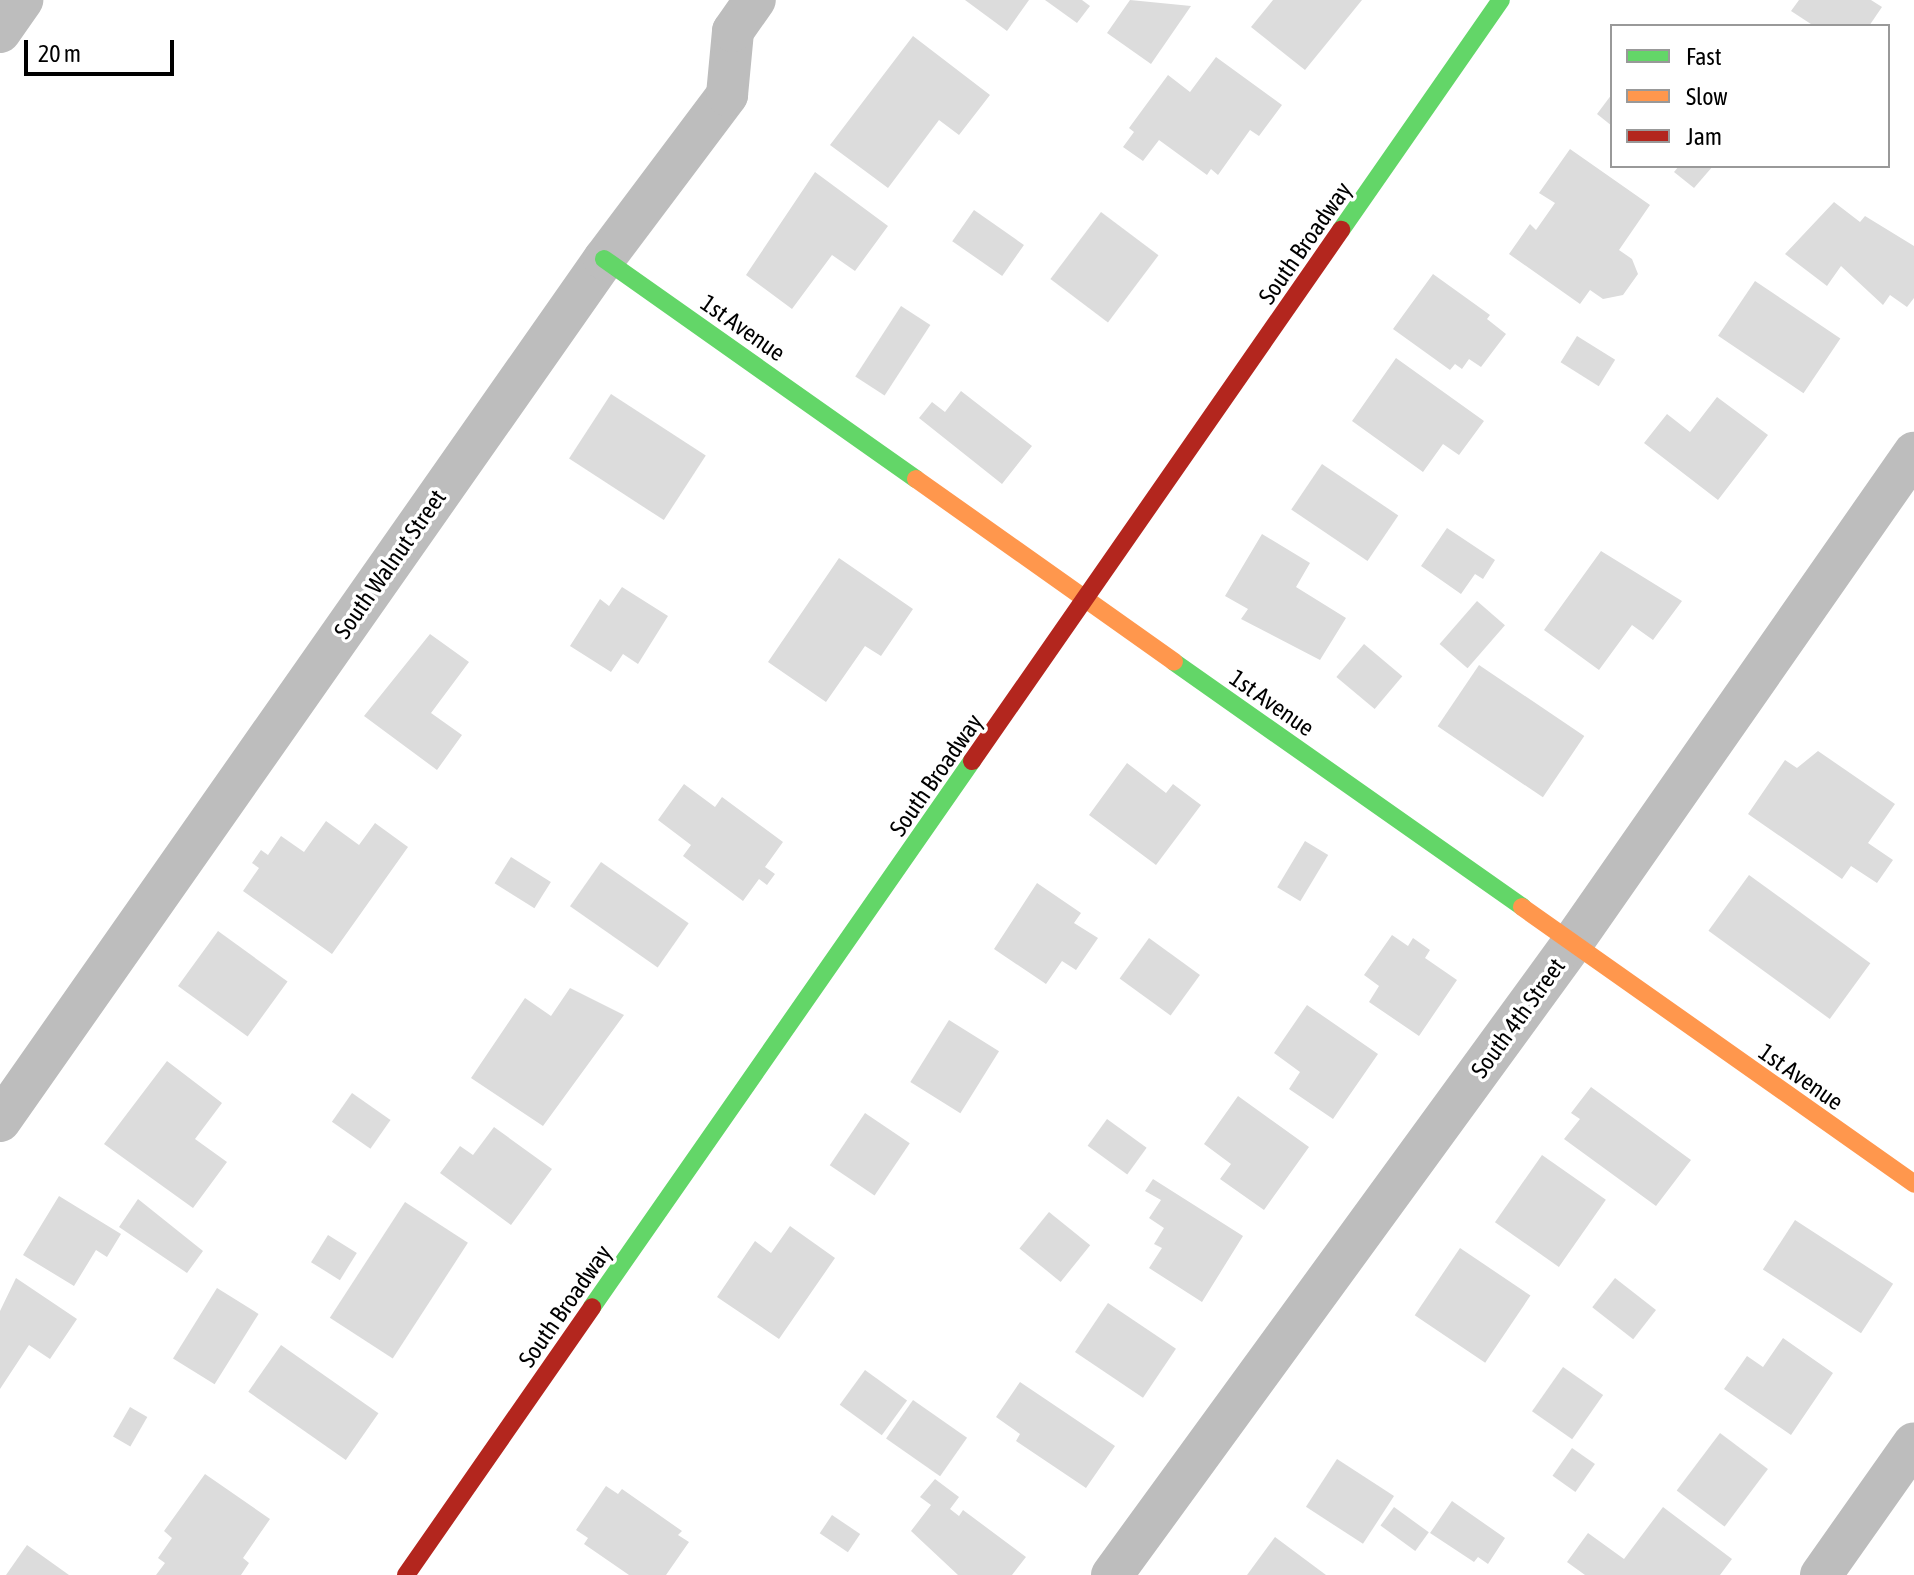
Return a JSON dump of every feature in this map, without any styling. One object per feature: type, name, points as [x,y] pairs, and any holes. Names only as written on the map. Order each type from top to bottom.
[{"type":"street","points":[[0,32],[22,0]]},
{"type":"street","name":"South Walnut Street","points":[[0,1121],[604,259],[727,95],[733,31],[755,0]]},
{"type":"street","name":"South Broadway","points":[[406,1575],[1087,601],[1501,0]]},
{"type":"street","name":"1st Avenue","points":[[604,259],[1571,945],[1914,1184]]},
{"type":"street","name":"South 4th Street","points":[[1112,1575],[1571,945],[1914,453]]},
{"type":"street","points":[[1821,1575],[1914,1443]]},
{"type":"building","points":[[965,0],[1029,0],[1007,31]]},
{"type":"building","points":[[1045,0],[1082,0],[1090,6],[1077,23]]},
{"type":"building","points":[[1130,0],[1191,6],[1151,64],[1107,33]]},
{"type":"building","points":[[1273,0],[1362,0],[1305,70],[1251,27]]},
{"type":"building","points":[[1799,0],[1871,0],[1882,7],[1870,24],[1811,24],[1791,11]]},
{"type":"building","points":[[913,36],[990,95],[959,135],[939,120],[888,188],[830,145]]},
{"type":"building","points":[[1216,57],[1282,105],[1259,136],[1250,130],[1218,175],[1211,169],[1207,175],[1159,140],[1143,161],[1123,147],[1134,132],[1129,128],[1168,75],[1190,92]]},
{"type":"building","points":[[1610,97],[1610,124],[1597,114]]},
{"type":"building","points":[[1570,149],[1650,205],[1619,250],[1632,259],[1638,274],[1623,295],[1603,299],[1590,290],[1580,304],[1509,254],[1530,224],[1536,230],[1555,203],[1539,193]]},
{"type":"building","points":[[1677,168],[1711,168],[1694,188],[1674,172]]},
{"type":"building","points":[[815,172],[888,226],[855,271],[832,255],[792,309],[746,275]]},
{"type":"building","points":[[1834,202],[1860,222],[1865,216],[1914,246],[1914,298],[1907,307],[1890,295],[1883,305],[1841,266],[1827,286],[1785,254]]},
{"type":"building","points":[[974,210],[1024,245],[1002,276],[952,241]]},
{"type":"building","points":[[1101,212],[1159,255],[1108,322],[1050,279]]},
{"type":"building","points":[[1433,274],[1490,315],[1487,319],[1506,334],[1481,367],[1469,359],[1462,369],[1455,364],[1450,370],[1393,329]]},
{"type":"building","points":[[1755,281],[1840,339],[1803,393],[1718,336]]},
{"type":"building","points":[[901,306],[930,325],[885,396],[855,376]]},
{"type":"building","points":[[1577,336],[1615,360],[1599,386],[1561,362]]},
{"type":"building","points":[[1396,358],[1484,421],[1459,455],[1443,444],[1423,472],[1352,421]]},
{"type":"building","points":[[961,391],[1032,446],[1002,484],[919,418],[932,402],[945,412]]},
{"type":"building","points":[[611,394],[706,456],[664,520],[569,459]]},
{"type":"building","points":[[1717,397],[1768,435],[1718,500],[1644,443],[1667,414],[1690,432]]},
{"type":"building","points":[[1322,464],[1398,515],[1368,561],[1291,510]]},
{"type":"building","points":[[1447,528],[1495,560],[1483,579],[1475,574],[1461,594],[1421,566]]},
{"type":"building","points":[[1262,534],[1310,563],[1296,587],[1346,618],[1320,660],[1241,619],[1248,609],[1225,596]]},
{"type":"building","points":[[1601,551],[1682,601],[1653,640],[1632,625],[1599,670],[1544,630]]},
{"type":"building","points":[[839,558],[913,609],[881,656],[865,646],[826,702],[768,662]]},
{"type":"building","points":[[622,587],[668,616],[638,664],[623,654],[611,672],[570,646],[600,599],[609,606]]},
{"type":"building","points":[[1477,601],[1505,625],[1468,668],[1440,644]]},
{"type":"building","points":[[430,634],[469,662],[431,713],[462,735],[437,770],[364,716]]},
{"type":"building","points":[[1364,644],[1402,676],[1375,709],[1336,677]]},
{"type":"building","points":[[1479,665],[1584,736],[1543,797],[1438,726]]},
{"type":"building","points":[[1818,751],[1895,804],[1868,843],[1893,860],[1877,883],[1851,866],[1842,879],[1748,814],[1785,760],[1797,768]]},
{"type":"building","points":[[1127,763],[1166,793],[1173,784],[1201,805],[1156,865],[1089,815]]},
{"type":"building","points":[[684,784],[715,807],[722,797],[783,842],[765,867],[775,874],[767,885],[759,879],[743,901],[683,856],[691,845],[658,820]]},
{"type":"building","points":[[326,821],[359,845],[375,823],[408,847],[332,954],[243,891],[259,868],[252,863],[261,850],[268,855],[281,836],[304,852]]},
{"type":"building","points":[[1305,841],[1328,855],[1300,901],[1277,887]]},
{"type":"building","points":[[511,857],[551,882],[534,908],[495,883]]},
{"type":"building","points":[[601,862],[689,923],[658,968],[570,906]]},
{"type":"building","points":[[1749,875],[1870,963],[1830,1019],[1708,931]]},
{"type":"building","points":[[1037,883],[1081,913],[1074,923],[1098,938],[1076,970],[1062,961],[1046,984],[994,949]]},
{"type":"building","points":[[218,931],[288,982],[248,1037],[178,986]]},
{"type":"building","points":[[1392,935],[1408,946],[1413,938],[1430,950],[1425,958],[1457,980],[1419,1036],[1369,1002],[1379,986],[1364,975]]},
{"type":"building","points":[[1149,938],[1200,975],[1171,1015],[1120,978]]},
{"type":"building","points":[[570,988],[624,1015],[543,1126],[471,1078],[525,998],[551,1016]]},
{"type":"building","points":[[1307,1005],[1378,1054],[1333,1119],[1289,1089],[1300,1072],[1274,1053]]},
{"type":"building","points":[[949,1020],[999,1051],[960,1113],[910,1082]]},
{"type":"building","points":[[167,1061],[222,1103],[195,1139],[227,1162],[193,1208],[104,1144]]},
{"type":"building","points":[[1591,1087],[1691,1160],[1656,1206],[1564,1139],[1580,1119],[1571,1113]]},
{"type":"building","points":[[352,1093],[391,1120],[370,1149],[332,1122]]},
{"type":"building","points":[[1238,1096],[1309,1147],[1264,1210],[1220,1179],[1231,1164],[1204,1144]]},
{"type":"building","points":[[865,1113],[910,1143],[875,1195],[830,1165]]},
{"type":"building","points":[[1107,1119],[1147,1148],[1127,1174],[1088,1146]]},
{"type":"building","points":[[494,1127],[552,1169],[511,1225],[440,1173],[460,1146],[473,1155]]},
{"type":"building","points":[[1542,1155],[1606,1200],[1559,1267],[1495,1222]]},
{"type":"building","points":[[1153,1179],[1243,1236],[1202,1302],[1149,1268],[1162,1248],[1154,1244],[1164,1228],[1149,1218],[1161,1200],[1145,1191]]},
{"type":"building","points":[[59,1196],[121,1234],[107,1257],[96,1250],[74,1286],[23,1255]]},
{"type":"building","points":[[138,1199],[203,1251],[187,1273],[119,1227]]},
{"type":"building","points":[[405,1202],[468,1243],[393,1359],[330,1318]]},
{"type":"building","points":[[1049,1212],[1090,1245],[1061,1282],[1019,1249]]},
{"type":"building","points":[[1795,1220],[1893,1284],[1861,1333],[1763,1269]]},
{"type":"building","points":[[790,1226],[835,1258],[779,1339],[717,1297],[755,1241],[771,1253]]},
{"type":"building","points":[[328,1235],[357,1253],[340,1280],[311,1262]]},
{"type":"building","points":[[1460,1248],[1530,1296],[1485,1363],[1415,1315]]},
{"type":"building","points":[[16,1278],[77,1319],[50,1359],[29,1345],[0,1389],[0,1311]]},
{"type":"building","points":[[1615,1278],[1656,1310],[1633,1339],[1592,1307]]},
{"type":"building","points":[[217,1288],[259,1314],[215,1384],[173,1358]]},
{"type":"building","points":[[1108,1303],[1176,1349],[1143,1398],[1075,1352]]},
{"type":"building","points":[[1783,1338],[1833,1373],[1791,1435],[1724,1389],[1747,1356],[1763,1367]]},
{"type":"building","points":[[281,1345],[378,1413],[346,1460],[248,1392]]},
{"type":"building","points":[[1563,1367],[1603,1395],[1572,1439],[1532,1411]]},
{"type":"building","points":[[865,1370],[907,1401],[882,1435],[840,1405]]},
{"type":"building","points":[[1020,1382],[1115,1446],[1086,1488],[1016,1441],[1020,1434],[996,1417]]},
{"type":"building","points":[[913,1400],[967,1438],[940,1476],[886,1439]]},
{"type":"building","points":[[130,1407],[147,1417],[130,1446],[113,1436]]},
{"type":"building","points":[[1720,1433],[1768,1469],[1725,1527],[1677,1491]]},
{"type":"building","points":[[1572,1448],[1595,1464],[1575,1492],[1552,1476]]},
{"type":"building","points":[[1337,1459],[1394,1496],[1363,1544],[1306,1507]]},
{"type":"building","points":[[205,1474],[270,1519],[243,1558],[249,1563],[241,1575],[156,1575],[165,1563],[158,1558],[172,1538],[164,1531]]},
{"type":"building","points":[[935,1479],[959,1497],[950,1509],[959,1516],[963,1510],[1026,1557],[1012,1575],[958,1575],[911,1531],[931,1505],[920,1497]]},
{"type":"building","points":[[606,1486],[618,1494],[622,1489],[682,1531],[678,1535],[689,1542],[666,1575],[629,1575],[584,1544],[588,1538],[576,1530]]},
{"type":"building","points":[[1452,1501],[1505,1538],[1488,1564],[1478,1557],[1474,1562],[1430,1533]]},
{"type":"building","points":[[1394,1507],[1429,1532],[1415,1551],[1380,1526]]},
{"type":"building","points":[[1663,1507],[1732,1559],[1720,1575],[1585,1575],[1567,1562],[1588,1533],[1624,1559]]},
{"type":"building","points":[[832,1515],[860,1534],[848,1552],[820,1533]]},
{"type":"building","points":[[1275,1537],[1326,1575],[1247,1575]]},
{"type":"building","points":[[27,1545],[69,1575],[6,1575]]},
{"type":"traffic: fast","points":[[1341,230],[1501,0]]},
{"type":"traffic: fast","points":[[604,259],[916,479]]},
{"type":"traffic: fast","points":[[1174,662],[1522,907]]},
{"type":"traffic: fast","points":[[592,1307],[972,761]]},
{"type":"traffic: slow","points":[[916,479],[1174,662]]},
{"type":"traffic: slow","points":[[1522,907],[1914,1184]]},
{"type":"traffic: jam","points":[[972,761],[1341,230]]},
{"type":"traffic: jam","points":[[406,1575],[592,1307]]}]
